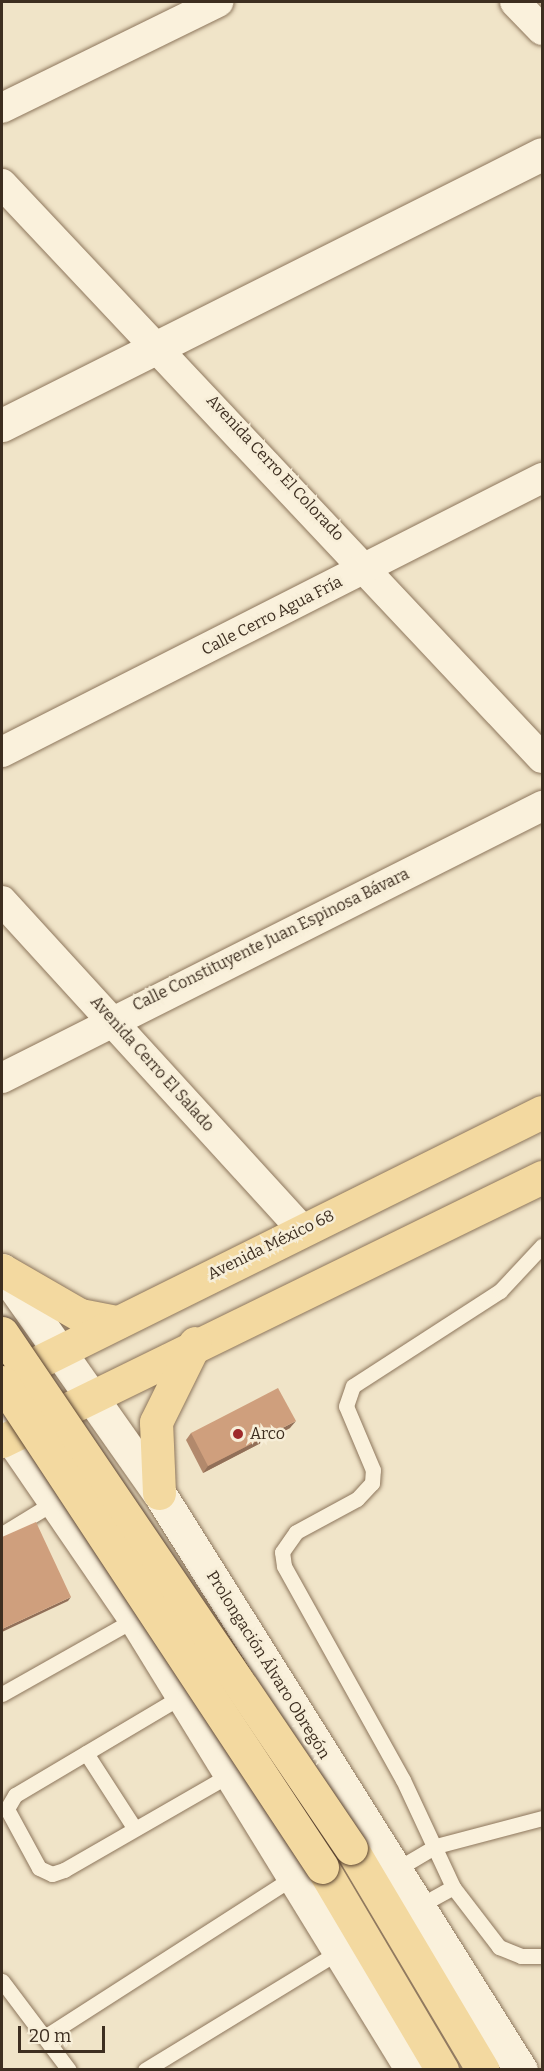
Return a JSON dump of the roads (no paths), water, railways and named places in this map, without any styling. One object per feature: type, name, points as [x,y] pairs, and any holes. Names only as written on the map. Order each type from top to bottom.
[{"type":"main road","points":[[2,425],[543,154]]},
{"type":"main road","name":"Avenida México 68","points":[[2,1381],[301,1229],[543,1112]]},
{"type":"main road","points":[[412,2070],[340,1951],[308,1872],[231,1774],[135,1619],[56,1501],[4,1435],[543,1177]]},
{"type":"main road","points":[[2,1270],[72,1311],[117,1322]]},
{"type":"main road","name":"Prolongación Álvaro Obregón","points":[[2,1270],[159,1493],[521,2070]]},
{"type":"main road","name":"Prolongación Álvaro Obregón","points":[[2,1333],[351,1848],[483,2070]]},
{"type":"main road","points":[[159,1493],[156,1422],[195,1343]]},
{"type":"main road","points":[[2,1381],[308,1872],[442,2070]]},
{"type":"street","points":[[2,108],[218,2]]},
{"type":"street","points":[[515,2],[543,30]]},
{"type":"street","name":"Avenida Cerro El Colorado","points":[[2,184],[161,346],[543,758]]},
{"type":"street","name":"Calle Cerro Agua Fría","points":[[2,752],[543,478]]},
{"type":"street","name":"Calle Constituyente Juan Espinosa Bávara","points":[[2,1078],[112,1018],[543,806]]},
{"type":"street","name":"Avenida Cerro El Salado","points":[[2,902],[112,1018],[301,1229]]},
{"type":"lane","points":[[543,1246],[500,1291],[353,1386],[346,1406],[373,1470],[372,1483],[365,1494],[296,1532],[283,1545],[284,1566],[436,1846],[453,1887],[500,1947],[521,1956],[543,1956]]},
{"type":"lane","points":[[2,1534],[56,1501]]},
{"type":"lane","points":[[2,1694],[135,1619]]},
{"type":"lane","points":[[182,1696],[15,1795],[6,1809],[39,1868],[52,1874],[64,1870],[231,1774]]},
{"type":"lane","points":[[86,1753],[135,1829]]},
{"type":"lane","points":[[397,1869],[436,1846],[543,1818]]},
{"type":"lane","points":[[46,2036],[308,1872]]},
{"type":"lane","points":[[419,1906],[453,1887]]},
{"type":"lane","points":[[156,2067],[340,1951]]},
{"type":"lane","points":[[2,1981],[46,2036],[69,2070]]},
{"type":"place","name":"Arco","points":[[238,1434]]}]
